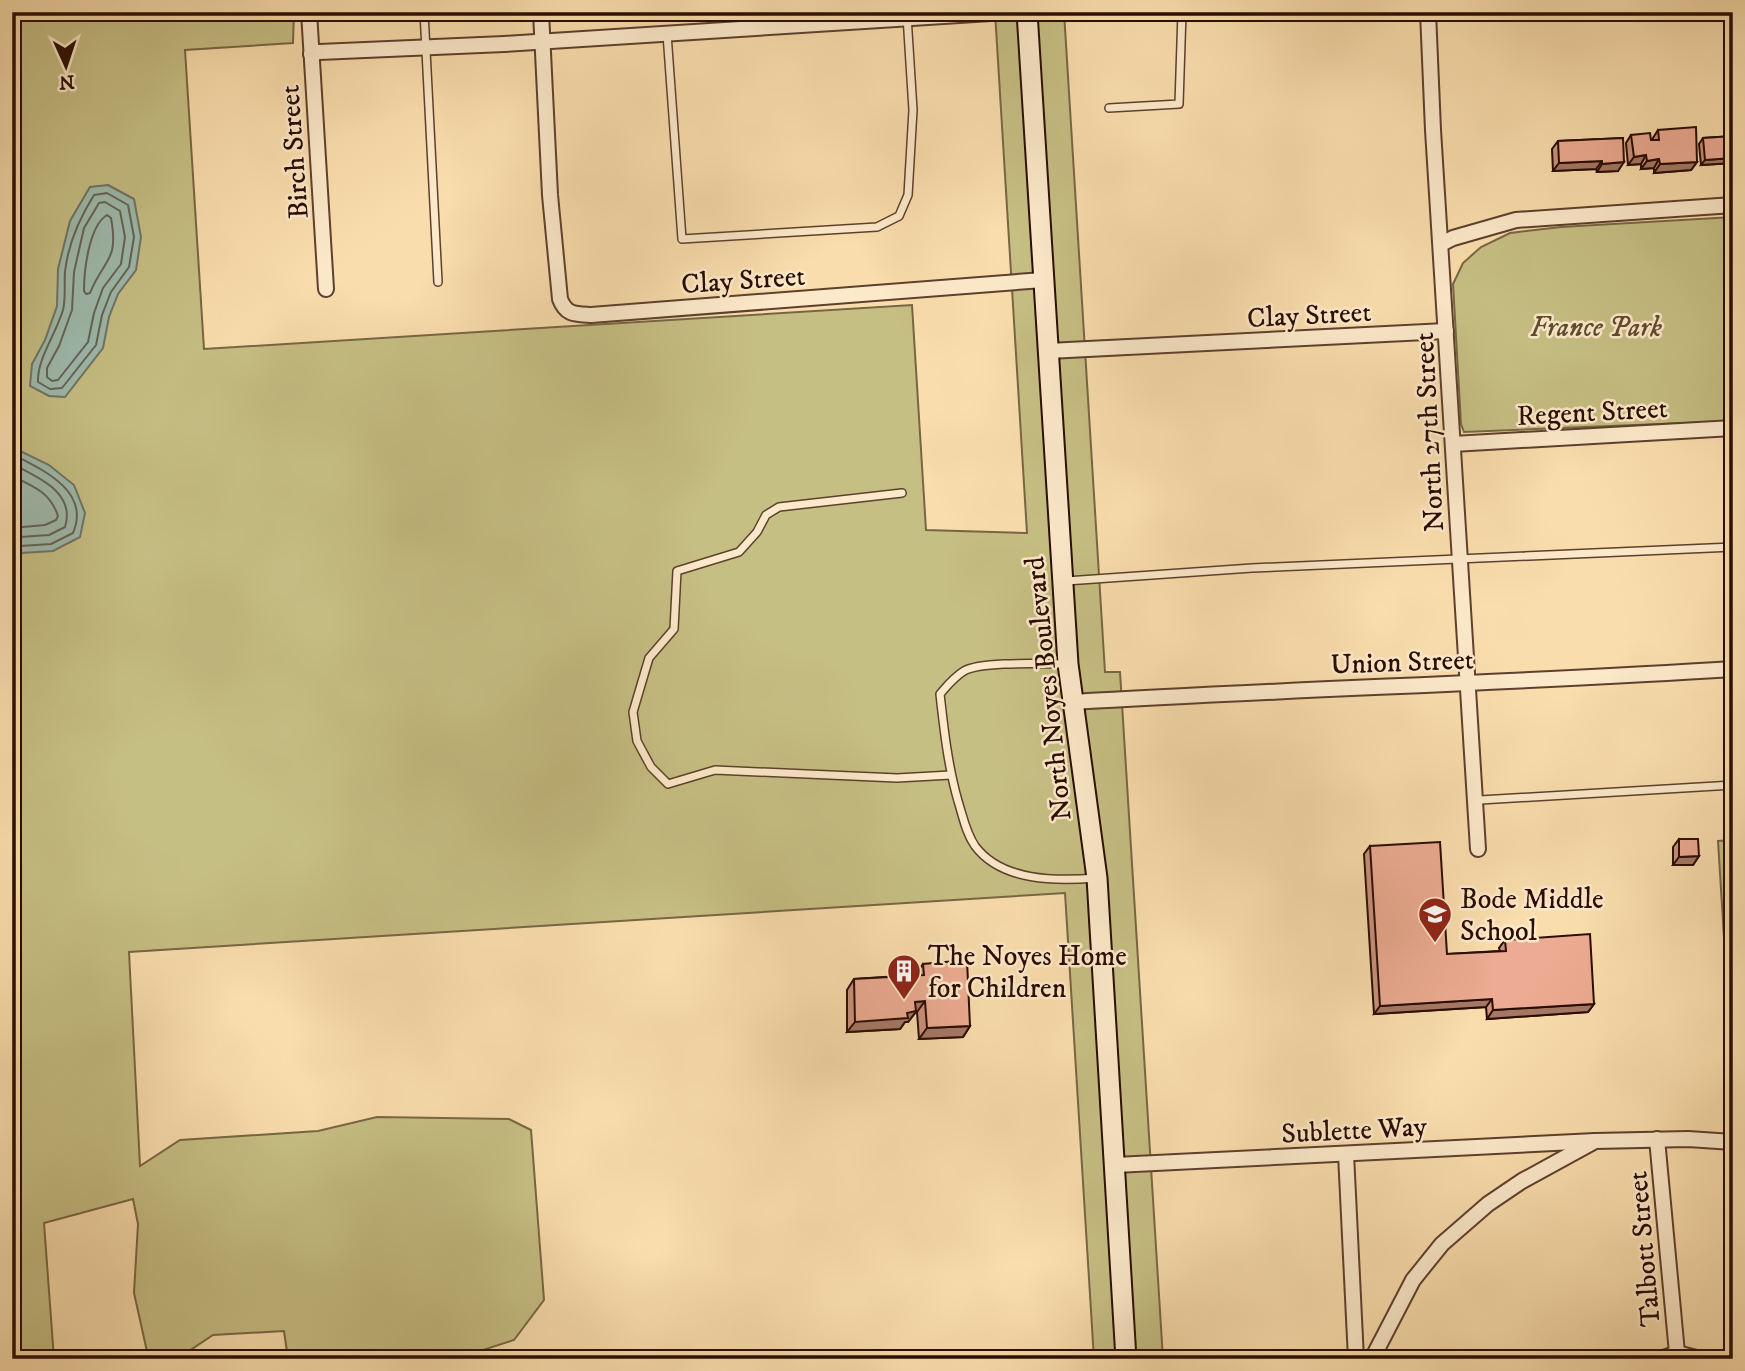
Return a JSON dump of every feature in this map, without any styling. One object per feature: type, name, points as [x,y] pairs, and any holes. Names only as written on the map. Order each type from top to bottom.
[{"type":"street","name":"Birch Street","points":[[309,12],[326,289]]},
{"type":"street","points":[[541,12],[542,42]]},
{"type":"street","points":[[311,54],[667,34],[907,15],[1007,12]]},
{"type":"street","name":"North Noyes Boulevard","points":[[1027,12],[1068,664],[1097,878],[1126,1359]]},
{"type":"street","name":"North 27th Street","points":[[1428,12],[1478,849]]},
{"type":"street","name":"Clay Street","points":[[542,42],[550,195],[560,299],[563,307],[571,314],[591,315],[1043,280]]},
{"type":"street","points":[[1441,244],[1516,220],[1729,205]]},
{"type":"street","name":"Clay Street","points":[[1048,351],[1446,331]]},
{"type":"street","name":"Regent Street","points":[[1454,444],[1733,428]]},
{"type":"street","name":"Union Street","points":[[1073,702],[1733,669]]},
{"type":"street","name":"Sublette Way","points":[[1115,1165],[1595,1141],[1657,1139],[1733,1142]]},
{"type":"street","name":"Talbott Street","points":[[1657,1139],[1677,1353]]},
{"type":"street","points":[[1372,1359],[1413,1280],[1442,1244],[1488,1204],[1522,1181],[1595,1141]]},
{"type":"street","points":[[1346,1154],[1356,1359]]},
{"type":"street","points":[[1661,1359],[1677,1353],[1700,1359]]},
{"type":"lane","points":[[424,12],[438,282]]},
{"type":"lane","points":[[1109,108],[1179,104],[1182,12]]},
{"type":"lane","points":[[667,34],[682,239],[877,227],[899,216],[908,195],[913,110],[907,15]]},
{"type":"lane","points":[[902,493],[779,508],[766,515],[757,532],[739,552],[677,571],[674,629],[649,658],[633,712],[637,741],[651,767],[668,783],[715,771],[897,778],[951,775]]},
{"type":"lane","points":[[1062,581],[1252,568],[1733,547]]},
{"type":"lane","points":[[1068,664],[1009,663],[966,669],[940,694],[951,775],[967,833],[977,849],[998,866],[1023,876],[1068,881],[1097,878]]},
{"type":"lane","points":[[1474,797],[1480,800],[1733,785]]},
{"type":"green space","points":[[12,12],[294,12],[293,43],[185,50],[204,349],[912,305],[926,530],[1027,533],[995,12],[1064,12],[1105,672],[1120,672],[1163,1359],[1094,1359],[1065,893],[129,952],[140,1166],[180,1140],[318,1131],[377,1117],[509,1119],[531,1130],[544,1300],[514,1340],[483,1350],[415,1359],[288,1359],[284,1331],[213,1335],[177,1359],[148,1356],[134,1293],[138,1224],[133,1199],[44,1223],[54,1359],[12,1359]]},
{"type":"green space","name":"France Park","points":[[1733,217],[1733,421],[1464,432],[1461,424],[1453,284],[1463,263],[1481,247],[1510,233],[1561,227]]},
{"type":"green space","points":[[1733,840],[1733,1002],[1728,1003],[1718,841]]},
{"type":"water","points":[[108,185],[134,199],[141,237],[136,270],[118,294],[109,317],[103,348],[65,397],[49,396],[30,386],[32,364],[45,340],[57,306],[58,269],[70,221],[90,187]]},
{"type":"water","points":[[12,447],[49,465],[74,485],[85,513],[80,537],[53,551],[21,553],[12,559]]},
{"type":"building","points":[[1696,127],[1697,162],[1660,164],[1659,159],[1647,161],[1646,155],[1634,157],[1631,135],[1650,133],[1651,140],[1659,140],[1658,130]]},
{"type":"building","points":[[1733,136],[1733,158],[1705,160],[1703,138]]},
{"type":"building","points":[[1623,138],[1624,162],[1559,163],[1558,141]]},
{"type":"building","points":[[1679,839],[1698,839],[1699,856],[1679,857]]},
{"type":"building","name":"Bode Middle School","points":[[1440,842],[1447,954],[1506,951],[1505,940],[1590,934],[1594,1004],[1493,1010],[1492,999],[1380,1006],[1370,846]]},
{"type":"building","name":"The Noyes Home for Children","points":[[967,960],[970,1026],[927,1028],[925,1001],[915,1002],[916,1011],[907,1013],[908,1018],[855,1022],[854,979],[924,975],[923,964]]},
{"type":"place","name":"Bode Middle School","points":[[1435,944]]},
{"type":"place","name":"The Noyes Home for Children","points":[[904,1001]]}]
